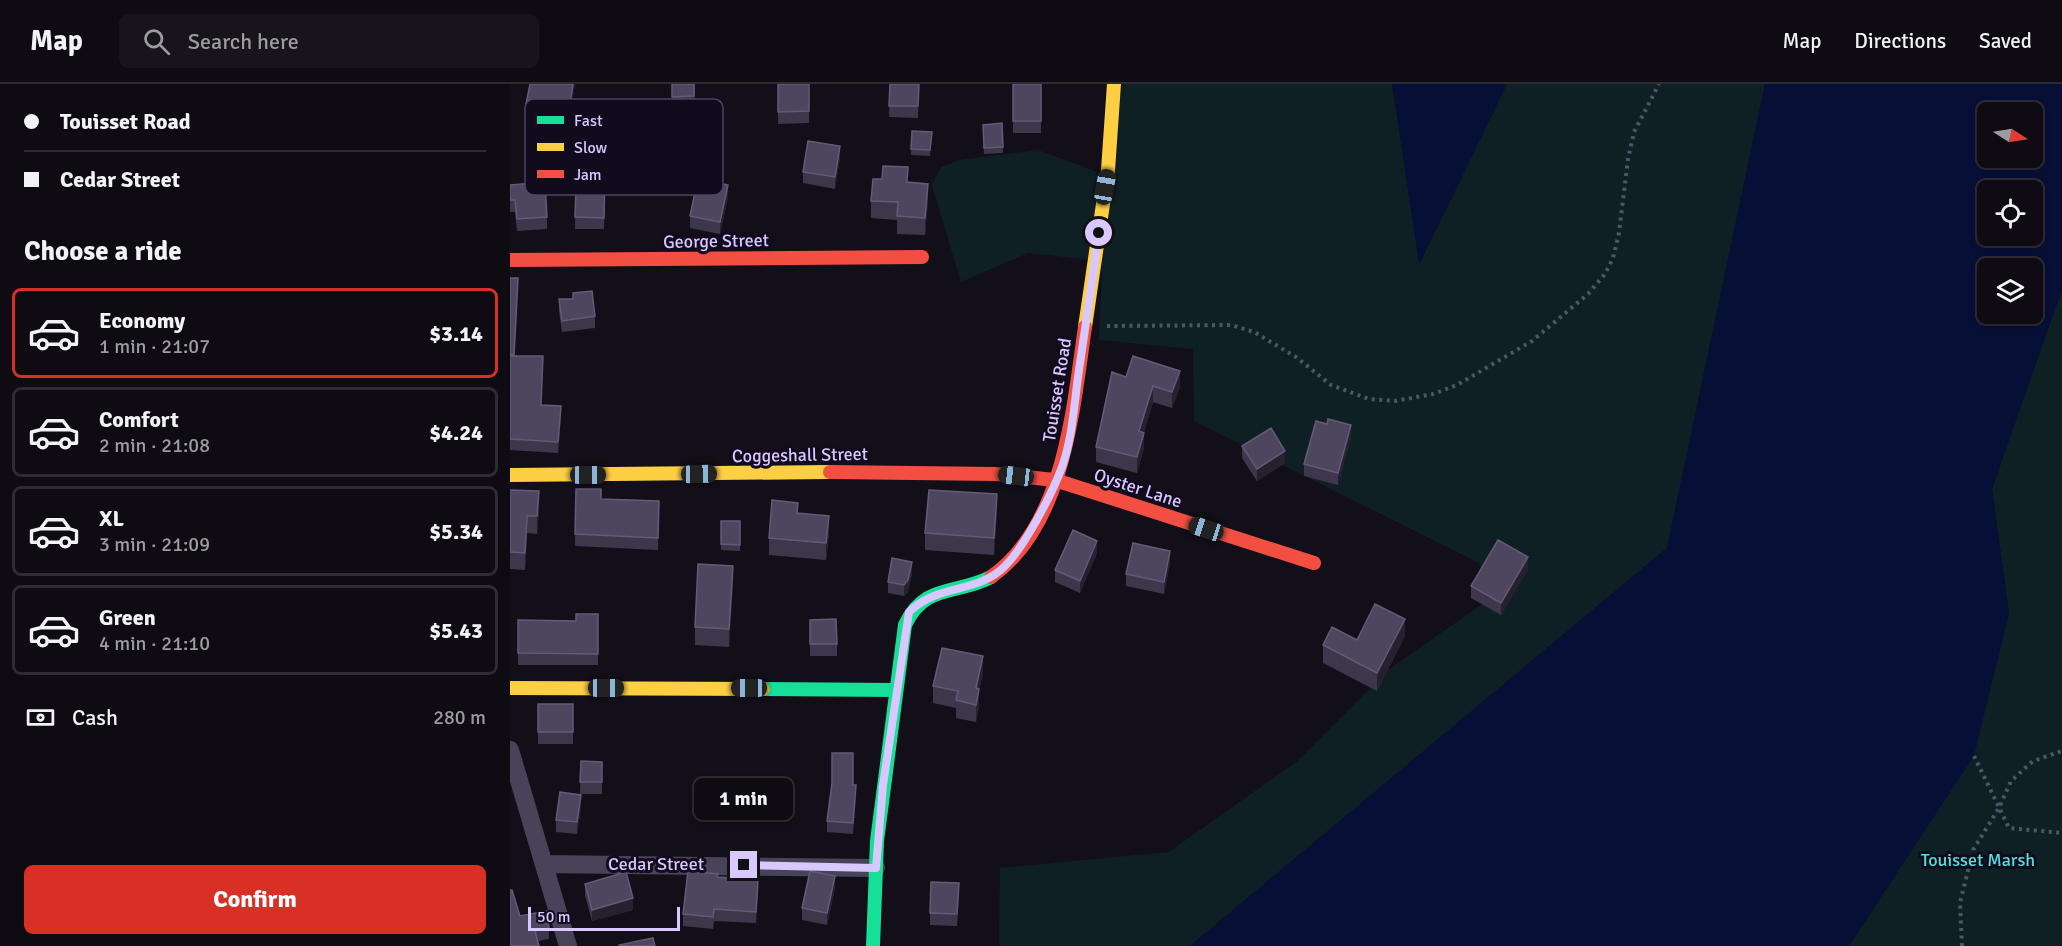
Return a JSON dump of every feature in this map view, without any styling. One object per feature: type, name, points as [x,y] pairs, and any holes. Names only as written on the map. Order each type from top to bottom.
[{"type":"street","name":"Touisset Road","points":[[873,946],[876,868],[896,690],[909,612],[920,601],[934,594],[979,584],[1005,566],[1034,523],[1062,468],[1070,431],[1108,170],[1114,84]]},
{"type":"street","name":"George Street","points":[[510,260],[922,257]]},
{"type":"street","name":"Coggeshall Street","points":[[510,475],[883,471],[996,474],[1054,480]]},
{"type":"street","name":"Oyster Lane","points":[[1054,480],[1314,563]]},
{"type":"street","points":[[510,688],[896,690]]},
{"type":"street","points":[[510,750],[568,946]]},
{"type":"street","name":"Cedar Street","points":[[544,864],[876,868]]},
{"type":"path","points":[[1085,326],[1231,325],[1254,333],[1296,357],[1331,385],[1369,399],[1395,401],[1433,394],[1457,385],[1532,341],[1588,294],[1605,274],[1613,258],[1619,233],[1628,159],[1634,132],[1659,84]]},
{"type":"path","points":[[1962,946],[1960,903],[1973,850],[1999,808],[2011,781],[2033,761],[2062,752]]},
{"type":"path","points":[[1974,756],[2009,828],[2062,833]]},
{"type":"green space","points":[[1122,84],[1392,84],[1420,263],[1507,84],[1765,84],[1667,548],[1190,946],[999,946],[1000,868],[1169,852],[1299,760],[1388,670],[1491,598],[1479,563],[1194,421],[1193,349],[1099,340],[1102,261],[1028,253],[961,282],[932,185],[941,167],[960,160],[1038,150],[1110,177]]},
{"type":"green space","name":"Touisset Marsh","points":[[2062,272],[2062,946],[1822,946],[2009,614],[1992,489],[2001,463],[1993,370],[2025,324],[2043,324],[2043,299]]},
{"type":"shaded area","points":[[1392,84],[1507,84],[1419,264]]},
{"type":"shaded area","points":[[1765,84],[2062,84],[2062,290],[1992,489],[2009,614],[1974,756],[1849,946],[1190,946],[1667,548]]},
{"type":"building","points":[[530,84],[573,84],[571,99],[527,99]]},
{"type":"building","points":[[672,84],[694,84],[694,96],[672,97]]},
{"type":"building","points":[[778,84],[809,84],[809,111],[778,112]]},
{"type":"building","points":[[890,84],[919,84],[918,106],[889,106]]},
{"type":"building","points":[[1013,84],[1041,84],[1041,121],[1013,121]]},
{"type":"building","points":[[1002,123],[1003,147],[984,148],[983,125]]},
{"type":"building","points":[[912,131],[932,132],[930,150],[911,149]]},
{"type":"building","points":[[808,141],[840,146],[835,177],[803,172]]},
{"type":"building","points":[[883,166],[908,167],[907,182],[928,184],[925,218],[897,216],[898,202],[871,201],[873,179],[882,179]]},
{"type":"building","points":[[525,184],[525,195],[546,195],[547,217],[517,219],[515,200],[510,200],[510,185]]},
{"type":"building","points":[[723,184],[728,185],[720,222],[690,216],[694,195],[723,195]]},
{"type":"building","points":[[576,195],[604,195],[604,218],[575,217]]},
{"type":"building","points":[[510,278],[518,278],[514,355],[510,354]]},
{"type":"building","points":[[592,291],[595,316],[562,321],[559,299],[573,299],[573,293]]},
{"type":"building","points":[[510,356],[543,356],[541,405],[561,406],[558,442],[510,439]]},
{"type":"building","points":[[1133,356],[1180,371],[1172,392],[1153,386],[1139,431],[1144,433],[1137,457],[1096,447],[1112,372],[1126,377]]},
{"type":"building","points":[[1328,419],[1351,425],[1338,473],[1304,464],[1316,421],[1327,424]]},
{"type":"building","points":[[1271,428],[1285,451],[1257,469],[1242,446]]},
{"type":"building","points":[[576,489],[601,489],[601,499],[659,501],[658,538],[575,534]]},
{"type":"building","points":[[510,490],[539,491],[537,516],[527,516],[525,553],[510,552]]},
{"type":"building","points":[[929,490],[997,494],[994,538],[925,533]]},
{"type":"building","points":[[772,500],[798,503],[797,513],[829,516],[826,543],[769,538]]},
{"type":"building","points":[[721,521],[740,521],[740,545],[721,544]]},
{"type":"building","points":[[1073,530],[1097,541],[1080,581],[1055,570]]},
{"type":"building","points":[[1498,540],[1528,557],[1501,603],[1471,586]]},
{"type":"building","points":[[1133,543],[1170,551],[1164,582],[1126,574]]},
{"type":"building","points":[[892,558],[912,562],[908,580],[904,585],[888,582]]},
{"type":"building","points":[[698,564],[733,566],[729,629],[695,627]]},
{"type":"building","points":[[1375,604],[1405,619],[1377,673],[1323,645],[1332,627],[1357,640]]},
{"type":"building","points":[[576,614],[598,614],[598,654],[518,653],[518,620],[576,621]]},
{"type":"building","points":[[836,619],[837,644],[810,644],[810,620]]},
{"type":"building","points":[[942,648],[983,656],[976,688],[979,689],[976,705],[956,700],[958,691],[933,686]]},
{"type":"building","points":[[538,704],[573,704],[573,732],[538,732]]},
{"type":"building","points":[[832,753],[853,753],[853,785],[856,785],[853,823],[827,821],[832,783]]},
{"type":"building","points":[[581,761],[602,762],[602,782],[580,782]]},
{"type":"building","points":[[560,792],[581,795],[577,822],[556,820]]},
{"type":"building","points":[[688,871],[718,874],[717,877],[758,880],[756,912],[714,909],[713,917],[683,914]]},
{"type":"building","points":[[810,871],[835,876],[827,913],[802,908]]},
{"type":"building","points":[[626,872],[633,898],[592,910],[585,884]]},
{"type":"building","points":[[931,882],[959,883],[957,914],[930,913]]},
{"type":"building","points":[[510,890],[512,890],[520,916],[547,911],[549,928],[535,931],[539,946],[510,946]]},
{"type":"building","points":[[653,938],[655,946],[619,946],[619,945]]},
{"type":"traffic: fast","points":[[873,946],[877,841],[905,625],[922,602],[932,596],[991,577]]},
{"type":"traffic: fast","points":[[763,689],[896,690]]},
{"type":"traffic: slow","points":[[1085,327],[1108,170],[1114,84]]},
{"type":"traffic: slow","points":[[510,475],[830,472]]},
{"type":"traffic: slow","points":[[510,688],[763,689]]},
{"type":"traffic: jam","points":[[510,260],[922,257]]},
{"type":"traffic: jam","points":[[991,577],[1016,555],[1035,527],[1050,496],[1069,428],[1085,327]]},
{"type":"traffic: jam","points":[[830,472],[996,474],[1055,480],[1314,563]]},
{"type":"route","points":[[744,865],[876,868],[883,785],[905,625],[909,612],[920,601],[934,594],[952,588],[979,584],[1005,566],[1021,546],[1062,468],[1070,431],[1099,233]]}]
